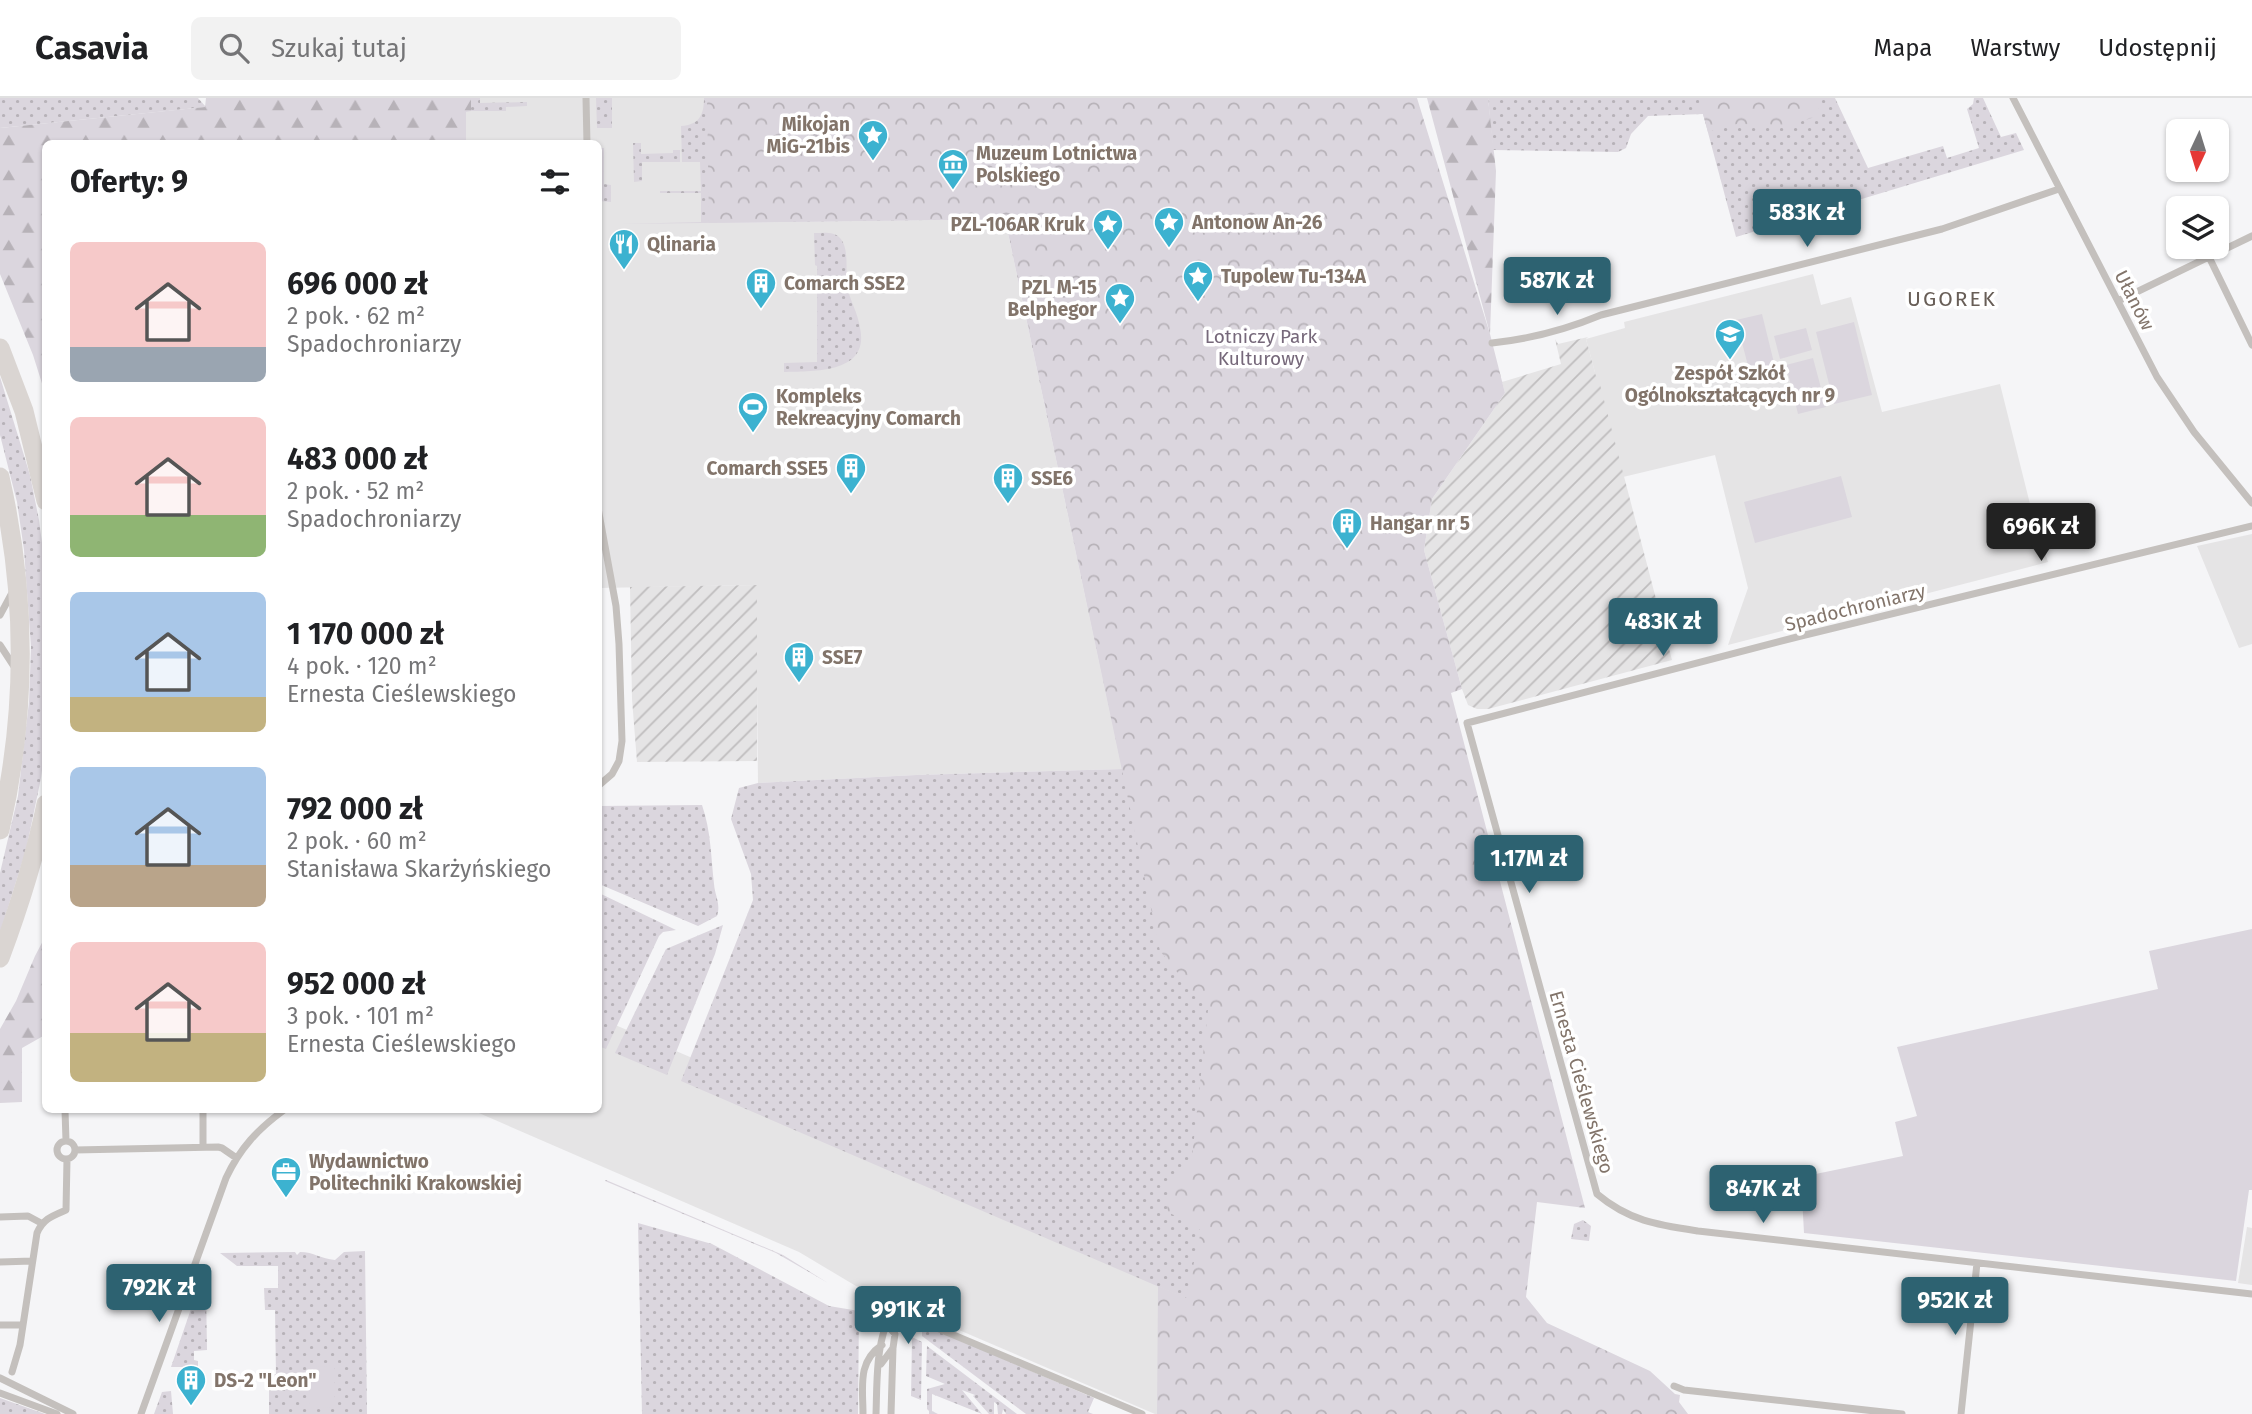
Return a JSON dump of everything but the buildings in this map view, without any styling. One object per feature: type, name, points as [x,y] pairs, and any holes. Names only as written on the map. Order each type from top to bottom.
[{"type":"main road","points":[[0,348],[24,411],[42,485]]},
{"type":"main road","points":[[0,477],[18,580],[21,677],[15,746],[0,830]]},
{"type":"main road","points":[[0,958],[42,829]]},
{"type":"street","points":[[586,98],[587,140]]},
{"type":"street","name":"Ułanów","points":[[2013,98],[2157,377],[2194,432],[2252,503]]},
{"type":"street","points":[[1492,343],[1520,340],[1567,329],[1601,315],[1942,229],[2059,189]]},
{"type":"street","points":[[2229,247],[2252,236]]},
{"type":"street","points":[[2118,301],[2205,259]]},
{"type":"street","points":[[2210,259],[2252,345]]},
{"type":"street","name":"Spadochroniarzy","points":[[1468,723],[1801,636],[2252,526]]},
{"type":"street","points":[[602,530],[616,606],[622,731],[619,761],[602,782]]},
{"type":"street","points":[[0,615],[18,580]]},
{"type":"street","points":[[0,645],[21,677]]},
{"type":"street","name":"Ernesta Cieślewskiego","points":[[1468,723],[1597,1194],[1613,1207],[1634,1218],[1698,1231],[2252,1294]]},
{"type":"street","points":[[65,1113],[66,1141]]},
{"type":"street","points":[[203,1113],[203,1147]]},
{"type":"street","points":[[141,1414],[235,1157],[261,1127],[280,1113]]},
{"type":"street","points":[[66,1141],[72,1144],[75,1150],[73,1156],[67,1159],[57,1152],[58,1145],[66,1141]]},
{"type":"street","points":[[75,1150],[203,1147],[222,1148],[235,1157]]},
{"type":"street","points":[[12,1372],[23,1325],[37,1233],[46,1219],[66,1210],[67,1159]]},
{"type":"street","points":[[0,1217],[28,1216],[41,1223]]},
{"type":"street","points":[[0,1262],[32,1261]]},
{"type":"street","points":[[1961,1414],[1977,1263]]},
{"type":"street","points":[[862,1306],[877,1314],[894,1334],[891,1414]]},
{"type":"street","points":[[886,1325],[906,1315],[1142,1414]]},
{"type":"street","points":[[0,1325],[23,1325]]},
{"type":"street","points":[[876,1414],[877,1371],[886,1325]]},
{"type":"street","points":[[863,1414],[865,1364],[882,1345]]},
{"type":"street","points":[[877,1371],[893,1349]]},
{"type":"street","points":[[0,1378],[73,1414]]},
{"type":"street","points":[[1674,1386],[1684,1390],[1902,1414]]},
{"type":"street","points":[[0,1393],[57,1414]]},
{"type":"shaded area","points":[[460,98],[707,98],[710,223],[1005,219],[1122,769],[758,783],[756,585],[602,588],[602,140],[461,140]]},
{"type":"shaded area","points":[[1813,274],[1821,305],[1851,297],[1882,412],[2000,384],[2033,516],[2048,562],[1728,645],[1748,588],[1715,455],[1623,477],[1586,339],[1625,328],[1624,322]]},
{"type":"shaded area","points":[[1588,337],[1586,339],[1672,660],[1488,709],[1477,709],[1468,705],[1462,689],[1424,550],[1432,499],[1505,393],[1502,382],[1561,364],[1555,339],[1558,344]]},
{"type":"shaded area","points":[[2252,534],[2252,644],[2239,648],[2197,546]]},
{"type":"shaded area","points":[[757,585],[757,761],[637,762],[632,699],[630,587]]},
{"type":"shaded area","points":[[602,1019],[853,1127],[1508,1284],[1540,1328],[1686,1414],[1155,1414],[856,1286],[799,1252],[479,1113],[602,1113]]},
{"type":"shaded area","points":[[2247,1227],[2252,1228],[2252,1285],[2238,1283]]},
{"type":"green space","points":[[0,98],[198,98],[206,107],[0,128]]},
{"type":"green space","points":[[206,98],[471,98],[471,111],[466,112],[466,140],[42,140],[42,384],[0,274],[0,128],[205,107]]},
{"type":"green space","points":[[471,98],[480,98],[480,103],[527,102],[527,106],[506,107],[506,111],[471,111]]},
{"type":"green space","points":[[596,98],[612,98],[612,128],[597,128]]},
{"type":"green space","points":[[704,98],[757,98],[986,165],[1431,1404],[681,1081],[753,900],[751,874],[731,819],[739,788],[758,783],[916,775],[1122,769],[1005,219],[620,224],[701,222],[701,193],[660,191],[701,191],[700,162],[682,162],[681,126],[692,124],[699,118]]},
{"type":"green space","name":"Lotniczy Park Kulturowy","points":[[707,98],[1417,98],[1490,334],[1505,393],[1432,499],[1424,550],[1462,689],[1451,693],[1585,1208],[1537,1202],[1526,1297],[1547,1323],[1650,1371],[1675,1394],[1680,1395],[1679,1402],[1688,1414],[1157,1414],[1158,1286],[1186,1298],[1201,1231],[1194,1224],[1167,1212],[1170,1180],[1191,1166],[1208,1010],[1160,951],[1006,219],[709,223]]},
{"type":"green space","points":[[1427,98],[1488,98],[1496,171],[1490,334]]},
{"type":"green space","points":[[1488,98],[1835,98],[1868,168],[1943,146],[1947,158],[1979,148],[1967,109],[1973,104],[1974,98],[1983,98],[2001,137],[2016,133],[2024,150],[1736,237],[1703,114],[1648,116],[1631,134],[1626,148],[1618,152],[1493,150]]},
{"type":"green space","points":[[1815,98],[1821,115],[1790,125],[1737,124],[1708,132],[1699,100]]},
{"type":"green space","points":[[633,143],[641,143],[641,154],[673,153],[673,150],[680,150],[680,162],[642,162],[642,181],[634,182]]},
{"type":"green space","points":[[602,148],[604,184],[611,185],[611,202],[602,201]]},
{"type":"green space","points":[[814,233],[835,234],[843,243],[847,286],[859,323],[861,343],[848,362],[837,367],[784,372],[784,363],[817,362],[817,266]]},
{"type":"green space","points":[[1762,314],[1776,371],[1751,377],[1736,320]]},
{"type":"green space","points":[[1854,322],[1872,395],[1834,404],[1816,332]]},
{"type":"green space","points":[[1806,328],[1812,350],[1780,359],[1774,336]]},
{"type":"green space","points":[[1813,358],[1826,407],[1798,414],[1786,365]]},
{"type":"green space","points":[[0,377],[30,475],[42,543],[42,770],[26,850],[0,933],[0,873],[18,796],[29,702],[31,647],[24,550],[17,502],[0,435]]},
{"type":"green space","points":[[1841,476],[1852,517],[1755,543],[1744,502]]},
{"type":"green space","points":[[702,805],[709,834],[718,904],[717,916],[698,926],[602,885],[602,806]]},
{"type":"green space","points":[[602,894],[676,930],[663,932],[659,936],[606,1049],[602,1048]]},
{"type":"green space","points":[[723,925],[715,954],[667,1075],[615,1053],[666,949]]},
{"type":"green space","points":[[2252,929],[2252,1190],[2249,1190],[2236,1281],[1804,1233],[1801,1177],[1903,1156],[1895,1122],[1917,1116],[1897,1047],[2158,989],[2149,951]]},
{"type":"green space","points":[[42,943],[42,1037],[22,1048],[22,1102],[0,1103],[0,1029],[16,1001]]},
{"type":"green space","points":[[606,1180],[783,1255],[828,1283],[776,1253]]},
{"type":"green space","points":[[1583,1220],[1591,1226],[1589,1241],[1571,1239],[1574,1224]]},
{"type":"green space","points":[[638,1223],[712,1244],[829,1306],[859,1311],[858,1414],[642,1414]]},
{"type":"green space","points":[[365,1251],[367,1414],[269,1414],[269,1374],[276,1374],[275,1310],[265,1310],[264,1288],[278,1288],[278,1266],[237,1266],[220,1253],[295,1252],[297,1255],[300,1252],[335,1260],[344,1252]]},
{"type":"green space","points":[[203,1274],[206,1290],[207,1350],[194,1351],[194,1360],[198,1361],[196,1367],[171,1367]]},
{"type":"green space","points":[[922,1324],[1094,1398],[1088,1412],[1093,1414],[1026,1414],[922,1336]]},
{"type":"green space","points":[[912,1337],[922,1342],[921,1400],[911,1396]]},
{"type":"green space","points":[[927,1346],[1017,1414],[1006,1414],[1003,1409],[1002,1414],[998,1414],[997,1404],[994,1402],[994,1414],[989,1414],[973,1396],[975,1395],[962,1390],[982,1414],[932,1394],[932,1411],[938,1414],[929,1414],[927,1389],[945,1384],[926,1376]]},
{"type":"green space","points":[[334,1366],[334,1407],[310,1408],[309,1367]]},
{"type":"green space","points":[[171,1391],[173,1414],[154,1414],[162,1392]]},
{"type":"green space","points":[[0,1398],[45,1414],[0,1414]]},
{"type":"place","name":"Mikojan MiG-21bis","points":[[873,162]]},
{"type":"place","name":"Muzeum Lotnictwa Polskiego","points":[[953,191]]},
{"type":"place","name":"Antonow An-26","points":[[1169,249]]},
{"type":"place","name":"PZL-106AR Kruk","points":[[1108,251]]},
{"type":"place","name":"Qlinaria","points":[[624,271]]},
{"type":"place","name":"Tupolew Tu-134A","points":[[1198,303]]},
{"type":"place","name":"Comarch SSE2","points":[[761,310]]},
{"type":"place","name":"PZL M-15 Belphegor","points":[[1120,325]]},
{"type":"place","name":"Zespół Szkół Ogólnokształcących nr 9","points":[[1730,361]]},
{"type":"place","name":"Kompleks Rekreacyjny Comarch","points":[[753,434]]},
{"type":"place","name":"Comarch SSE5","points":[[851,495]]},
{"type":"place","name":"SSE6","points":[[1008,505]]},
{"type":"place","name":"Hangar nr 5","points":[[1347,550]]},
{"type":"place","name":"SSE7","points":[[799,684]]},
{"type":"place","name":"Wydawnictwo Politechniki Krakowskiej","points":[[286,1199]]},
{"type":"place","name":"DS-2 \"Leon\"","points":[[191,1407]]},
{"type":"district","name":"UGOREK","points":[[1952,299]]}]
